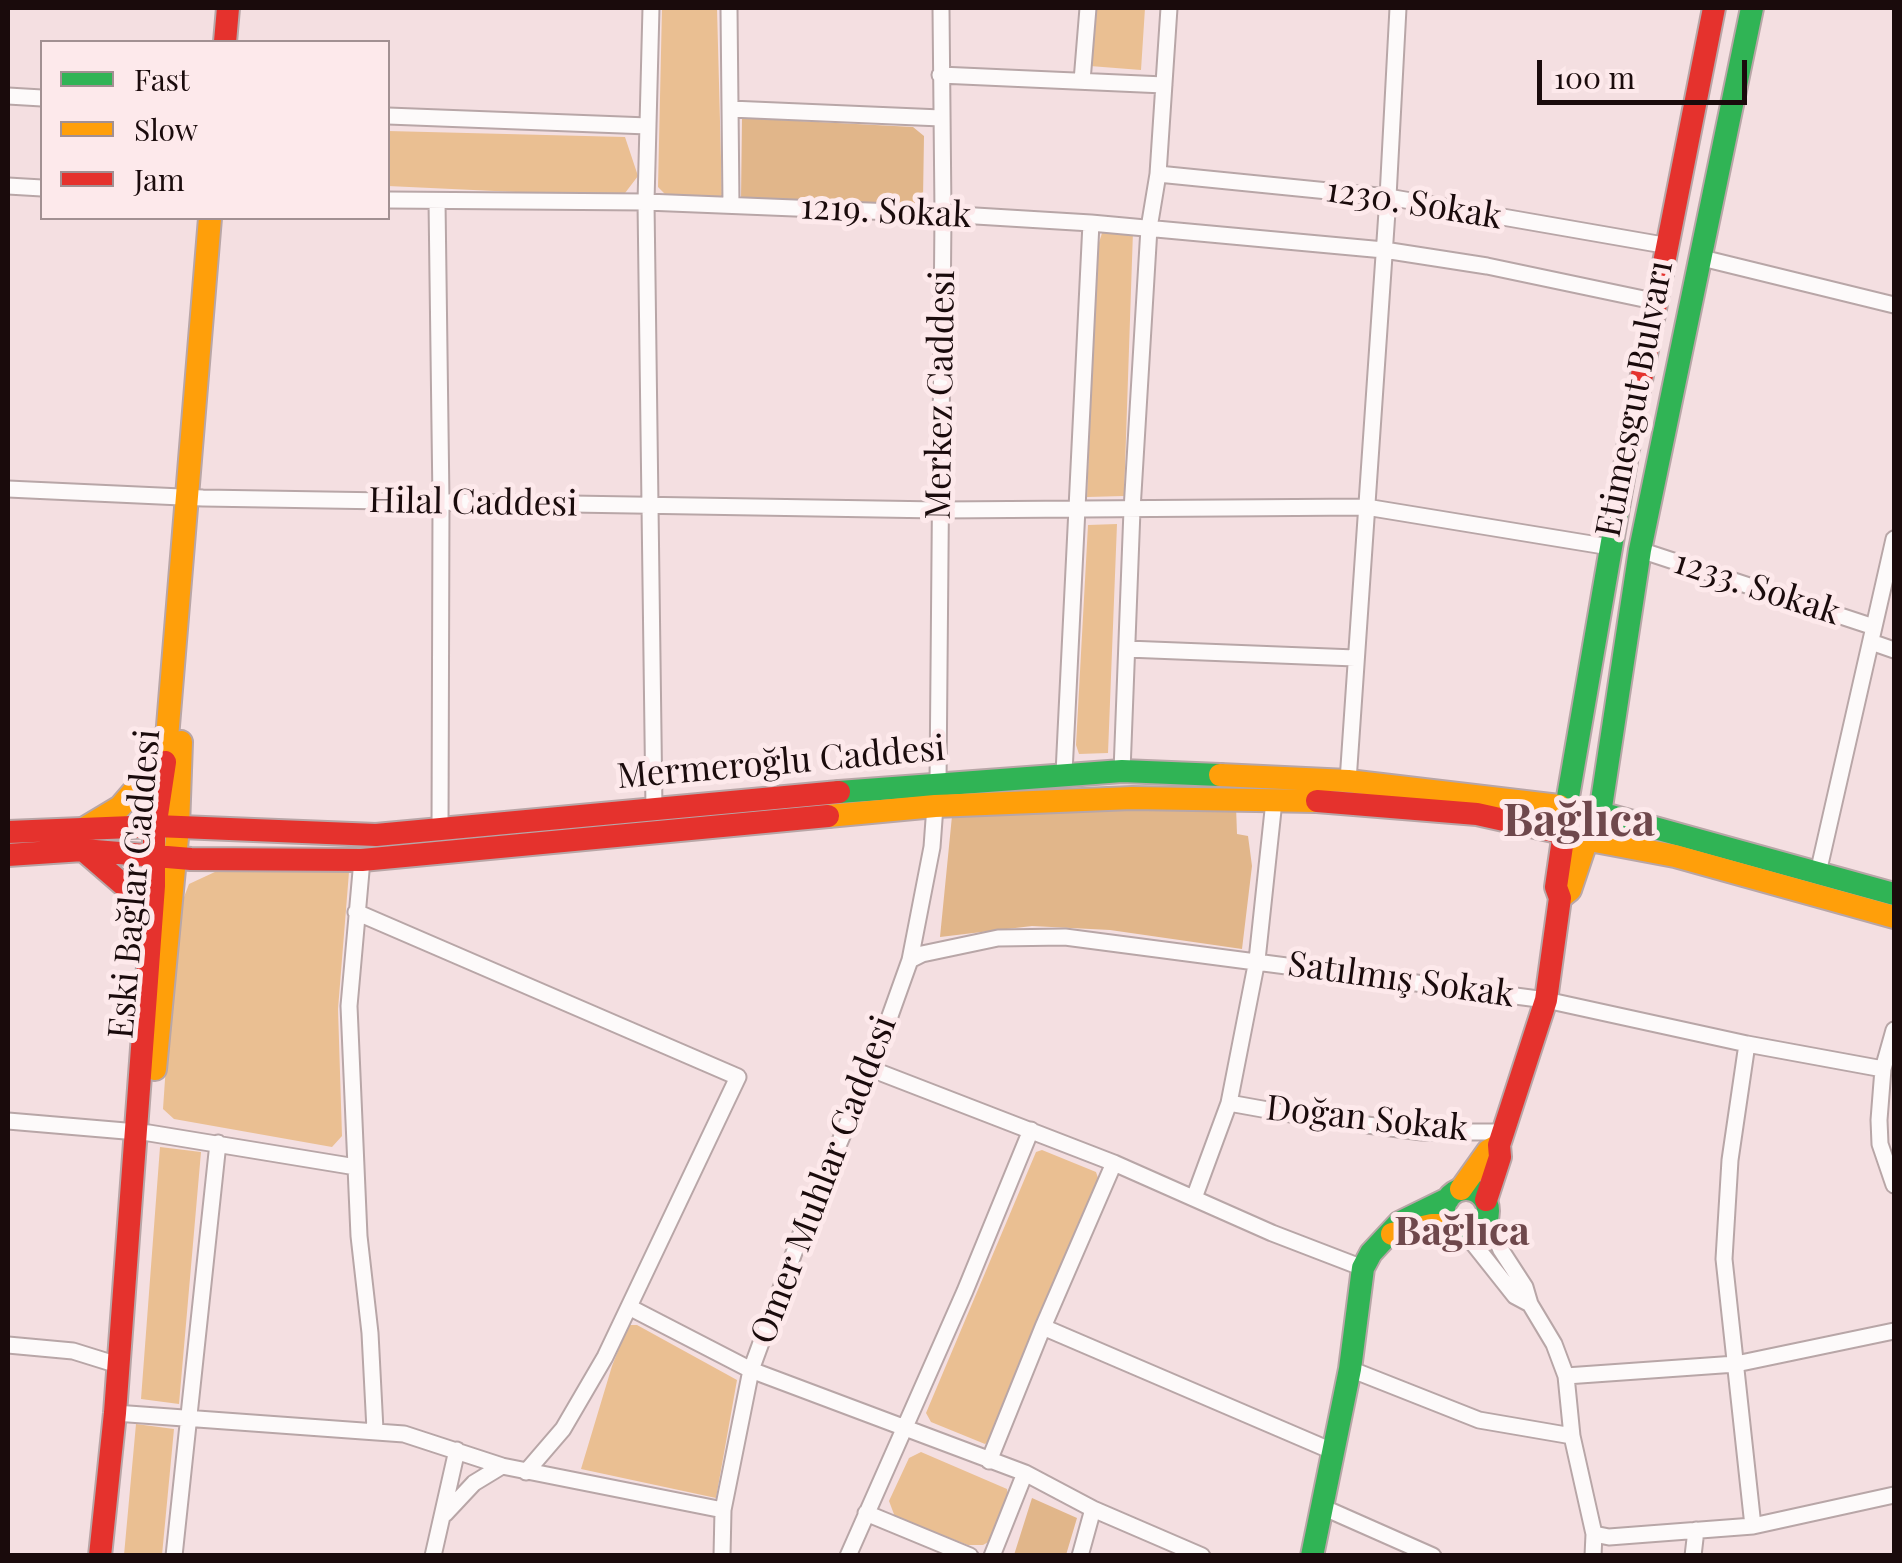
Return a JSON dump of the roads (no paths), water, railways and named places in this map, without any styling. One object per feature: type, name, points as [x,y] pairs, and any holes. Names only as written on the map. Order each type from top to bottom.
[{"type":"main road","points":[[225,40],[228,8]]},
{"type":"main road","points":[[239,40],[242,8]]},
{"type":"main road","name":"Etimesgut Bulvarı","points":[[1564,802],[1714,8]]},
{"type":"main road","name":"Etimesgut Bulvarı","points":[[1603,811],[1640,550],[1752,10]]},
{"type":"main road","points":[[167,827],[167,742],[195,498],[210,220]]},
{"type":"main road","name":"Eski Bağlar Caddesi","points":[[115,1556],[142,1132],[167,827],[181,739],[195,498],[225,220]]},
{"type":"main road","points":[[150,940],[128,888],[84,839],[145,778],[167,742]]},
{"type":"main road","name":"Mermeroğlu Caddesi","points":[[8,832],[84,839],[165,857],[362,860],[937,795],[1064,773],[1122,771],[1348,780],[1564,802]]},
{"type":"main road","name":"Mermeroğlu Caddesi","points":[[8,854],[167,827],[309,835],[440,832],[654,809],[937,795],[1348,802],[1478,814],[1575,839],[1674,856],[1894,917]]},
{"type":"main road","points":[[1575,839],[1556,816],[1564,802],[1588,797],[1603,811],[1894,894]]},
{"type":"main road","points":[[1312,1556],[1350,1369],[1364,1268],[1378,1244],[1392,1234],[1432,1225],[1476,1230],[1486,1209],[1502,1138],[1546,1000],[1560,898],[1556,887],[1575,839],[1604,826],[1603,811]]},
{"type":"main road","name":"Eski Bağlar Caddesi","points":[[100,1556],[122,1414],[118,1365],[142,1132],[150,940],[165,857]]},
{"type":"main road","points":[[1458,1229],[1444,1210],[1488,1150],[1502,1138]]},
{"type":"main road","points":[[1392,1234],[1398,1222],[1454,1194],[1473,1190],[1486,1209]]},
{"type":"street","points":[[651,8],[646,202],[654,809]]},
{"type":"street","points":[[729,8],[731,206]]},
{"type":"street","name":"Merkez Caddesi","points":[[937,795],[943,214],[941,8]]},
{"type":"street","points":[[1082,81],[1088,8]]},
{"type":"street","points":[[1122,771],[1149,228],[1158,174],[1170,8]]},
{"type":"street","points":[[1348,780],[1398,8]]},
{"type":"street","points":[[940,75],[1164,85]]},
{"type":"street","points":[[8,96],[40,98]]},
{"type":"street","points":[[730,109],[941,118]]},
{"type":"street","points":[[390,116],[648,126]]},
{"type":"street","name":"1230. Sokak","points":[[1158,174],[1388,197],[1669,246]]},
{"type":"street","points":[[8,186],[40,188]]},
{"type":"street","name":"1219. Sokak","points":[[390,200],[646,202],[1091,223],[1384,250],[1658,302]]},
{"type":"street","points":[[437,201],[440,832]]},
{"type":"street","points":[[1064,773],[1091,223]]},
{"type":"street","points":[[1698,258],[1894,305]]},
{"type":"street","name":"Hilal Caddesi","points":[[8,489],[195,498],[939,510],[1366,507],[1610,547]]},
{"type":"street","points":[[1818,873],[1894,539]]},
{"type":"street","name":"1233. Sokak","points":[[1640,550],[1872,635],[1894,650]]},
{"type":"street","points":[[1126,648],[1355,658]]},
{"type":"street","name":"Omer Muhlar Caddesi","points":[[722,1556],[723,1510],[751,1370],[806,1220],[872,1069],[910,960],[932,848],[937,795]]},
{"type":"street","points":[[1194,1198],[1230,1103],[1257,960],[1274,801]]},
{"type":"street","points":[[362,860],[349,1006],[375,1430]]},
{"type":"street","points":[[356,912],[738,1077],[606,1357],[563,1429],[526,1472]]},
{"type":"street","name":"Satılmış Sokak","points":[[910,960],[966,944],[1039,935],[1546,1000],[1883,1070]]},
{"type":"street","points":[[1894,1030],[1883,1070],[1880,1144],[1894,1185]]},
{"type":"street","points":[[1747,1044],[1730,1160],[1724,1259],[1753,1526]]},
{"type":"street","points":[[872,1069],[1031,1130],[1364,1268]]},
{"type":"street","name":"Doğan Sokak","points":[[1230,1103],[1312,1118],[1502,1138]]},
{"type":"street","points":[[8,1121],[142,1132],[356,1167]]},
{"type":"street","points":[[848,1556],[1031,1130]]},
{"type":"street","points":[[174,1556],[218,1143]]},
{"type":"street","points":[[988,1461],[1114,1164]]},
{"type":"street","points":[[1486,1209],[1501,1250],[1525,1287],[1566,1376],[1572,1436],[1594,1534],[1593,1556]]},
{"type":"street","points":[[1458,1229],[1515,1296],[1530,1304]]},
{"type":"street","points":[[629,1307],[751,1370],[1024,1474],[1202,1556]]},
{"type":"street","points":[[1043,1326],[1332,1451]]},
{"type":"street","points":[[1566,1376],[1736,1364],[1894,1332]]},
{"type":"street","points":[[8,1345],[73,1351],[118,1365]]},
{"type":"street","points":[[1350,1369],[1479,1420],[1572,1436]]},
{"type":"street","points":[[122,1414],[375,1430],[424,1438],[526,1472],[723,1510]]},
{"type":"street","points":[[433,1556],[456,1450]]},
{"type":"street","points":[[442,1517],[474,1483],[502,1466]]},
{"type":"street","points":[[992,1556],[1024,1474]]},
{"type":"street","points":[[1594,1534],[1609,1538],[1753,1526],[1894,1495]]},
{"type":"street","points":[[1320,1506],[1433,1556]]},
{"type":"street","points":[[1080,1556],[1093,1509]]},
{"type":"street","points":[[866,1513],[970,1556]]},
{"type":"street","points":[[1693,1556],[1696,1530]]},
{"type":"district","name":"Bağlıca","points":[[1579,822]]},
{"type":"district","name":"Bağlıca","points":[[1462,1233]]}]
